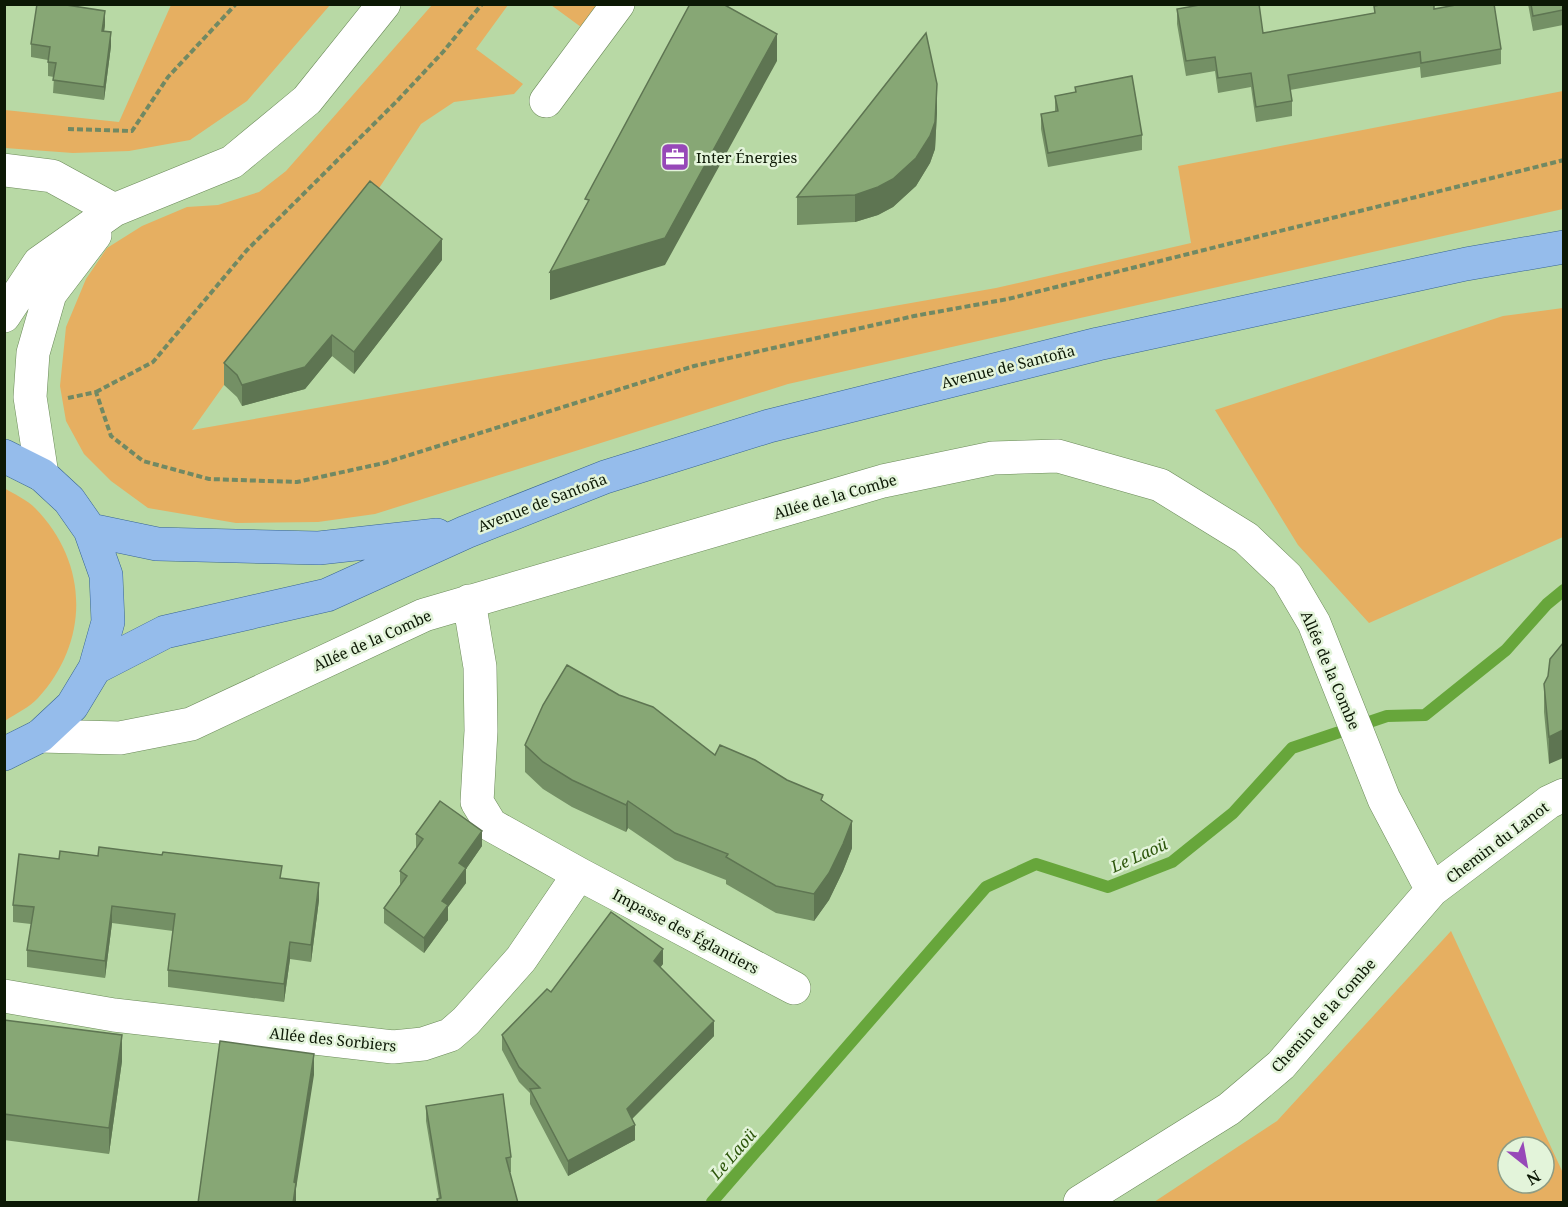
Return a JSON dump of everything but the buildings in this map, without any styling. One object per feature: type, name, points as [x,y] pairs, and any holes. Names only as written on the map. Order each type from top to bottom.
[{"type":"main road","name":"Avenue de Santoña","points":[[95,668],[165,632],[327,595],[466,532],[605,477],[769,426],[1098,344],[1466,264],[1563,247]]},
{"type":"main road","points":[[4,456],[42,475],[69,500],[90,530],[106,575],[108,622],[95,668],[72,706],[40,736],[4,754]]},
{"type":"main road","name":"Avenue de Santoña","points":[[90,530],[157,544],[319,548],[466,532]]},
{"type":"street","points":[[4,316],[39,263],[114,210],[232,162],[307,100],[384,4]]},
{"type":"street","points":[[546,101],[618,4]]},
{"type":"street","points":[[4,170],[52,176],[114,210]]},
{"type":"street","points":[[42,475],[30,397],[33,352],[50,294],[114,210]]},
{"type":"street","name":"Allée de la Combe","points":[[40,736],[120,738],[191,724],[423,615],[883,481],[993,458],[1058,456],[1160,485],[1246,538],[1287,577],[1314,623],[1384,799],[1432,890]]},
{"type":"street","points":[[469,602],[480,667],[481,731],[477,801],[491,825],[579,874]]},
{"type":"street","name":"Chemin du Lanot","points":[[1432,890],[1559,807]]},
{"type":"street","name":"Impasse des Églantiers","points":[[579,874],[794,988]]},
{"type":"street","name":"Allée des Sorbiers","points":[[4,996],[114,1015],[393,1047],[423,1044],[450,1035],[466,1021],[521,959],[579,874]]},
{"type":"street","name":"Chemin de la Combe","points":[[1080,1203],[1229,1109],[1281,1065],[1432,890]]},
{"type":"path","points":[[68,129],[132,131],[168,77],[236,4]]},
{"type":"path","points":[[64,398],[96,392],[153,362],[247,250],[405,93],[443,52],[482,4]]},
{"type":"path","points":[[96,392],[111,436],[143,461],[209,479],[297,482],[384,463],[693,366],[914,315],[1008,299],[1563,160]]},
{"type":"shaded area","points":[[171,5],[330,5],[247,101],[190,140],[129,151],[73,153],[5,148],[5,110],[119,122]]},
{"type":"shaded area","points":[[432,5],[508,5],[476,49],[523,84],[514,94],[454,102],[421,124],[370,202],[224,385],[192,430],[996,288],[1191,243],[1178,166],[1563,91],[1563,209],[788,384],[375,514],[318,522],[236,523],[148,508],[111,481],[84,454],[66,421],[60,386],[66,327],[86,279],[107,248],[142,226],[187,207],[218,205],[259,192],[286,171]]},
{"type":"shaded area","points":[[551,5],[599,5],[581,27]]},
{"type":"shaded area","points":[[1563,308],[1563,537],[1369,623],[1298,545],[1215,410],[1503,316]]},
{"type":"shaded area","points":[[4,488],[32,505],[53,530],[66,553],[73,577],[76,602],[74,627],[67,652],[55,676],[35,701],[5,721]]},
{"type":"shaded area","points":[[1451,931],[1545,1135],[1496,1135],[1496,1195],[1556,1195],[1556,1158],[1563,1173],[1563,1202],[1154,1202],[1277,1121]]},
{"type":"waterway","name":"Le Laoü","points":[[712,1202],[986,887],[1036,864],[1108,887],[1172,862],[1233,813],[1292,748],[1387,716],[1425,715],[1506,650],[1547,604],[1564,590]]},
{"type":"place","name":"Inter Énergies","points":[[675,157]]}]
